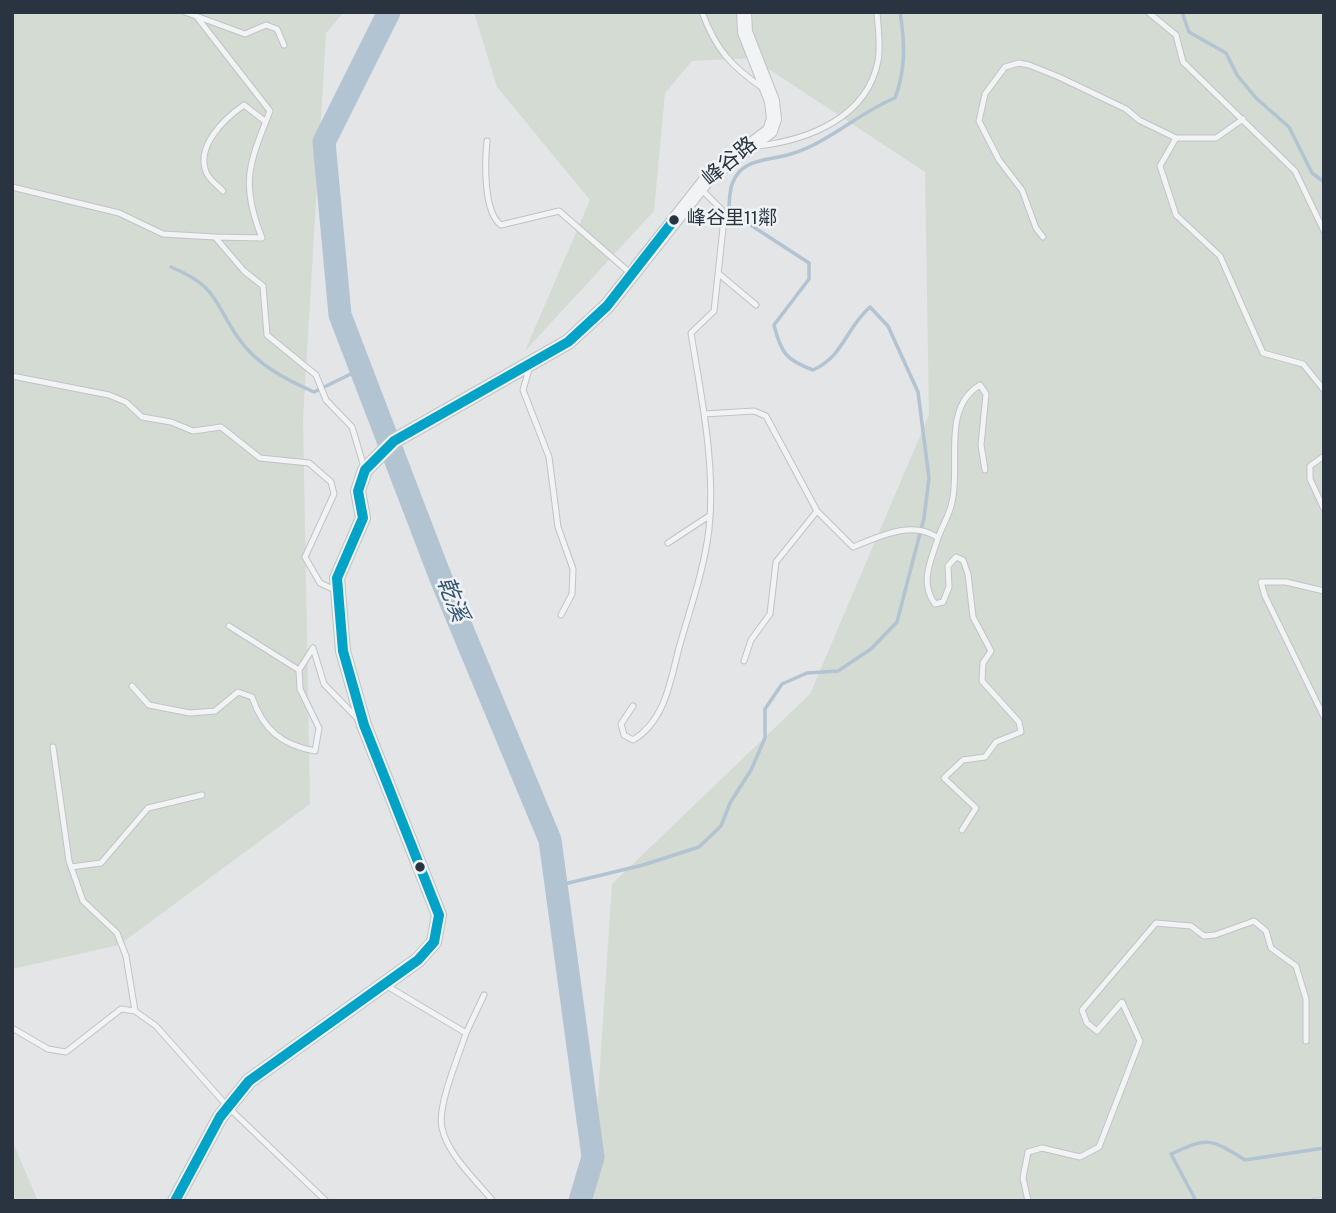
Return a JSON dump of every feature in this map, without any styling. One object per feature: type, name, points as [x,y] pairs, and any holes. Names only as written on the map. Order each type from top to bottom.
[{"type":"street","name":"峰谷路","points":[[365,469],[394,441],[568,342],[607,306],[700,188],[769,131],[774,119],[768,93],[745,32],[744,12]]},
{"type":"street","points":[[175,1201],[228,1107],[257,1074],[418,960],[434,942],[439,915],[363,725],[343,651],[337,578],[363,518],[358,491],[365,469]]},
{"type":"lane","points":[[186,12],[245,34],[266,25],[277,29],[284,45]]},
{"type":"lane","points":[[702,12],[715,47],[741,73],[768,93]]},
{"type":"lane","points":[[747,147],[783,143],[840,120],[866,91],[878,61],[877,12]]},
{"type":"lane","points":[[1148,12],[1176,35],[1182,62],[1296,171],[1324,231]]},
{"type":"lane","points":[[12,187],[119,213],[163,233],[262,238],[247,190],[249,171],[270,111],[195,15]]},
{"type":"lane","points":[[1043,237],[1036,228],[1022,190],[999,160],[979,121],[985,94],[993,78],[1005,67],[1029,65],[1059,77],[1126,109],[1139,120],[1176,138],[1216,138],[1243,119]]},
{"type":"lane","points":[[223,191],[207,174],[205,157],[210,140],[228,116],[244,105],[266,122]]},
{"type":"lane","points":[[1176,138],[1160,166],[1176,215],[1220,256],[1263,353],[1303,364],[1324,390]]},
{"type":"lane","points":[[486,141],[491,213],[496,221],[501,225],[559,211],[632,275]]},
{"type":"lane","points":[[633,706],[621,724],[624,735],[633,740],[655,721],[667,693],[697,594],[709,516],[704,414],[691,333],[714,312],[722,210],[700,188]]},
{"type":"lane","points":[[215,237],[244,271],[263,286],[267,335],[316,375],[332,409],[352,427],[365,469]]},
{"type":"lane","points":[[719,274],[756,305]]},
{"type":"lane","points":[[531,363],[523,390],[549,457],[558,527],[573,569],[572,594],[561,615]]},
{"type":"lane","points":[[12,376],[109,395],[126,402],[142,417],[171,422],[193,431],[221,427],[260,458],[309,463],[331,482],[334,494],[305,557],[320,583],[338,591]]},
{"type":"lane","points":[[962,830],[976,808],[944,779],[963,760],[985,757],[996,742],[1021,732],[1019,722],[982,681],[983,663],[991,651],[974,617],[968,574],[963,560],[956,557],[948,566],[949,587],[943,602],[935,604],[926,592],[926,578],[952,503],[956,465],[953,440],[959,413],[969,391],[980,385],[986,394],[981,445],[985,470]]},
{"type":"lane","points":[[704,414],[754,411],[765,416],[817,510],[853,547],[897,530],[928,531],[938,538]]},
{"type":"lane","points":[[1324,456],[1310,467],[1310,479],[1324,509]]},
{"type":"lane","points":[[744,661],[751,640],[770,614],[776,562],[817,510]]},
{"type":"lane","points":[[668,543],[709,516]]},
{"type":"lane","points":[[1324,591],[1286,582],[1261,582],[1265,596],[1324,717]]},
{"type":"lane","points":[[229,626],[299,670]]},
{"type":"lane","points":[[132,685],[149,705],[171,711],[215,710],[238,692],[252,697],[258,715],[274,735],[290,746],[315,751],[319,728],[300,689],[299,670],[313,648],[324,684],[363,725]]},
{"type":"lane","points":[[53,747],[71,867],[83,901],[117,933],[126,956],[135,1011]]},
{"type":"lane","points":[[71,867],[101,863],[148,808],[202,795]]},
{"type":"lane","points":[[1028,1201],[1023,1178],[1028,1152],[1042,1148],[1080,1157],[1099,1147],[1140,1041],[1122,1002],[1097,1031],[1087,1023],[1082,1010],[1156,923],[1191,926],[1204,936],[1254,920],[1266,931],[1271,948],[1296,966],[1306,999],[1306,1041]]},
{"type":"lane","points":[[384,985],[466,1033]]},
{"type":"lane","points":[[484,995],[466,1033],[444,1104],[441,1127],[452,1150],[492,1200]]},
{"type":"lane","points":[[12,1028],[48,1049],[66,1052],[121,1009],[135,1011],[156,1026],[228,1107],[327,1201]]},
{"type":"lane","points":[[1315,1201],[1324,1201]]},
{"type":"shaded area","points":[[12,12],[344,12],[326,33],[303,419],[310,804],[119,945],[12,969]]},
{"type":"shaded area","points":[[474,12],[1324,12],[1324,1201],[591,1201],[612,884],[810,694],[929,415],[925,172],[752,58],[692,61],[665,93],[654,211],[525,351],[590,200],[497,87]]},
{"type":"shaded area","points":[[12,1140],[38,1201],[12,1201]]},
{"type":"waterway","name":"乾溪","points":[[389,12],[324,142],[340,315],[440,576],[550,840],[593,1157],[580,1201]]},
{"type":"waterway","points":[[556,886],[643,865],[699,847],[721,826],[730,803],[751,770],[765,738],[765,709],[782,684],[807,673],[838,671],[871,649],[897,622],[924,518],[929,478],[918,392],[888,326],[870,307],[838,350],[823,364],[813,370],[791,359],[782,349],[774,325],[809,279],[809,263],[740,218],[729,206],[732,183],[745,167],[805,149],[895,98],[904,56],[900,12]]},
{"type":"waterway","points":[[1182,12],[1189,32],[1226,53],[1237,75],[1256,98],[1289,127],[1312,173],[1324,182]]},
{"type":"waterway","points":[[171,267],[187,274],[207,289],[246,348],[283,377],[314,392],[361,369]]},
{"type":"waterway","points":[[1196,1201],[1171,1154],[1183,1148],[1209,1142],[1224,1147],[1245,1160],[1324,1148]]},
{"type":"transit line","points":[[175,1201],[220,1117],[249,1081],[418,960],[434,942],[439,915],[364,725],[343,651],[337,578],[363,518],[358,491],[365,470],[394,441],[568,342],[607,306],[674,220]]},
{"type":"place","name":"峰谷里11鄰","points":[[674,220]]}]
